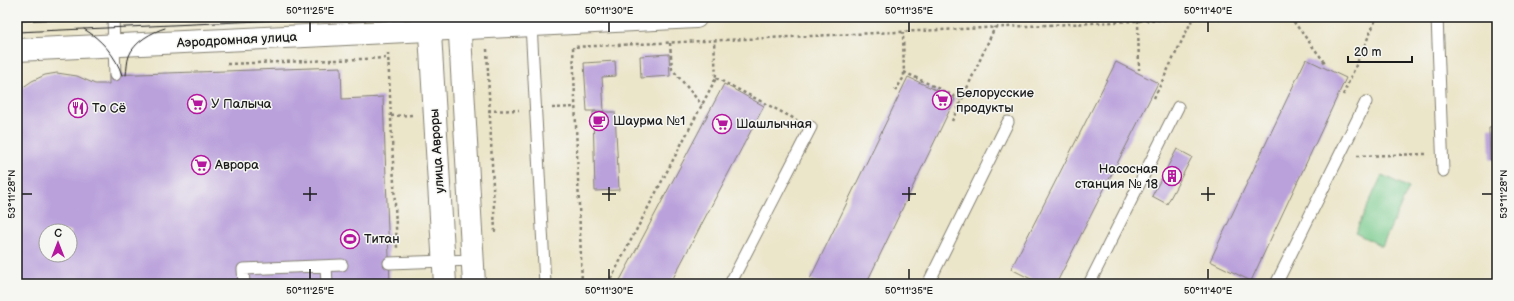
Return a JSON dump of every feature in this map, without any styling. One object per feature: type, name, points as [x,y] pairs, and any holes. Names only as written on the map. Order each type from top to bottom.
[{"type":"main road","name":"Аэродромная улица","points":[[17,50],[114,46],[429,24],[459,23],[486,27],[696,17]]},
{"type":"main road","points":[[459,23],[474,284]]},
{"type":"main road","name":"улица Авроры","points":[[429,24],[445,284]]},
{"type":"lane","points":[[113,17],[115,75]]},
{"type":"lane","points":[[1437,17],[1443,171]]},
{"type":"lane","points":[[531,24],[545,284]]},
{"type":"lane","points":[[1276,284],[1366,102]]},
{"type":"lane","points":[[1089,284],[1178,107]]},
{"type":"lane","points":[[928,284],[1008,122]]},
{"type":"lane","points":[[730,284],[811,127]]},
{"type":"lane","points":[[394,263],[473,260]]},
{"type":"lane","points":[[244,284],[243,269],[342,265]]},
{"type":"lane","points":[[326,266],[327,284]]},
{"type":"path","points":[[582,284],[573,47],[1222,17]]},
{"type":"path","points":[[1290,17],[1326,64]]},
{"type":"path","points":[[1343,95],[1377,17]]},
{"type":"path","points":[[1154,98],[1193,18]]},
{"type":"path","points":[[1138,20],[1139,70]]},
{"type":"path","points":[[486,27],[495,237]]},
{"type":"path","points":[[952,120],[995,27]]},
{"type":"path","points":[[895,91],[904,77],[902,32]]},
{"type":"path","points":[[608,284],[716,78],[714,41]]},
{"type":"path","points":[[670,43],[672,69],[702,105]]},
{"type":"path","points":[[389,66],[394,263]]},
{"type":"path","points":[[904,72],[962,100]]},
{"type":"path","points":[[716,78],[811,127]]},
{"type":"path","points":[[1339,157],[1442,154]]},
{"type":"green space","points":[[1382,175],[1409,188],[1382,246],[1355,233]]},
{"type":"building","points":[[669,54],[670,76],[641,78],[640,56]]},
{"type":"building","points":[[1306,59],[1346,78],[1251,281],[1210,261]]},
{"type":"building","points":[[615,61],[616,76],[602,77],[604,111],[587,111],[584,63]]},
{"type":"building","points":[[1116,62],[1158,83],[1056,284],[1041,284],[1011,269]]},
{"type":"building","name":"Аврора","points":[[341,67],[342,99],[383,97],[390,284],[17,284],[17,88],[22,88],[45,75],[57,73],[77,76],[95,84],[109,84],[109,75]]},
{"type":"building","points":[[908,77],[955,99],[866,284],[820,284],[810,279]]},
{"type":"building","points":[[724,84],[764,106],[670,284],[618,284]]},
{"type":"building","points":[[593,112],[615,112],[619,190],[595,191]]},
{"type":"building","points":[[1497,127],[1497,159],[1490,160],[1489,128]]},
{"type":"building","name":"Насосная станция № 18","points":[[1177,149],[1192,157],[1167,204],[1152,196]]},
{"type":"tram line","points":[[17,21],[111,17]]},
{"type":"tram line","points":[[17,32],[349,17]]},
{"type":"tram line","points":[[126,75],[128,58],[135,46],[149,35],[165,28]]},
{"type":"tram line","points":[[84,29],[102,43],[112,55],[122,75]]},
{"type":"place","name":"Белорусские продукты","points":[[942,100]]},
{"type":"place","name":"У Палыча","points":[[197,104]]},
{"type":"place","name":"То Сё","points":[[78,108]]},
{"type":"place","name":"Шаурма №1","points":[[599,121]]},
{"type":"place","name":"Шашлычная","points":[[722,124]]},
{"type":"place","name":"Аврора","points":[[201,165]]},
{"type":"place","name":"Насосная станция № 18","points":[[1172,176]]},
{"type":"place","name":"Титан","points":[[350,239]]}]
